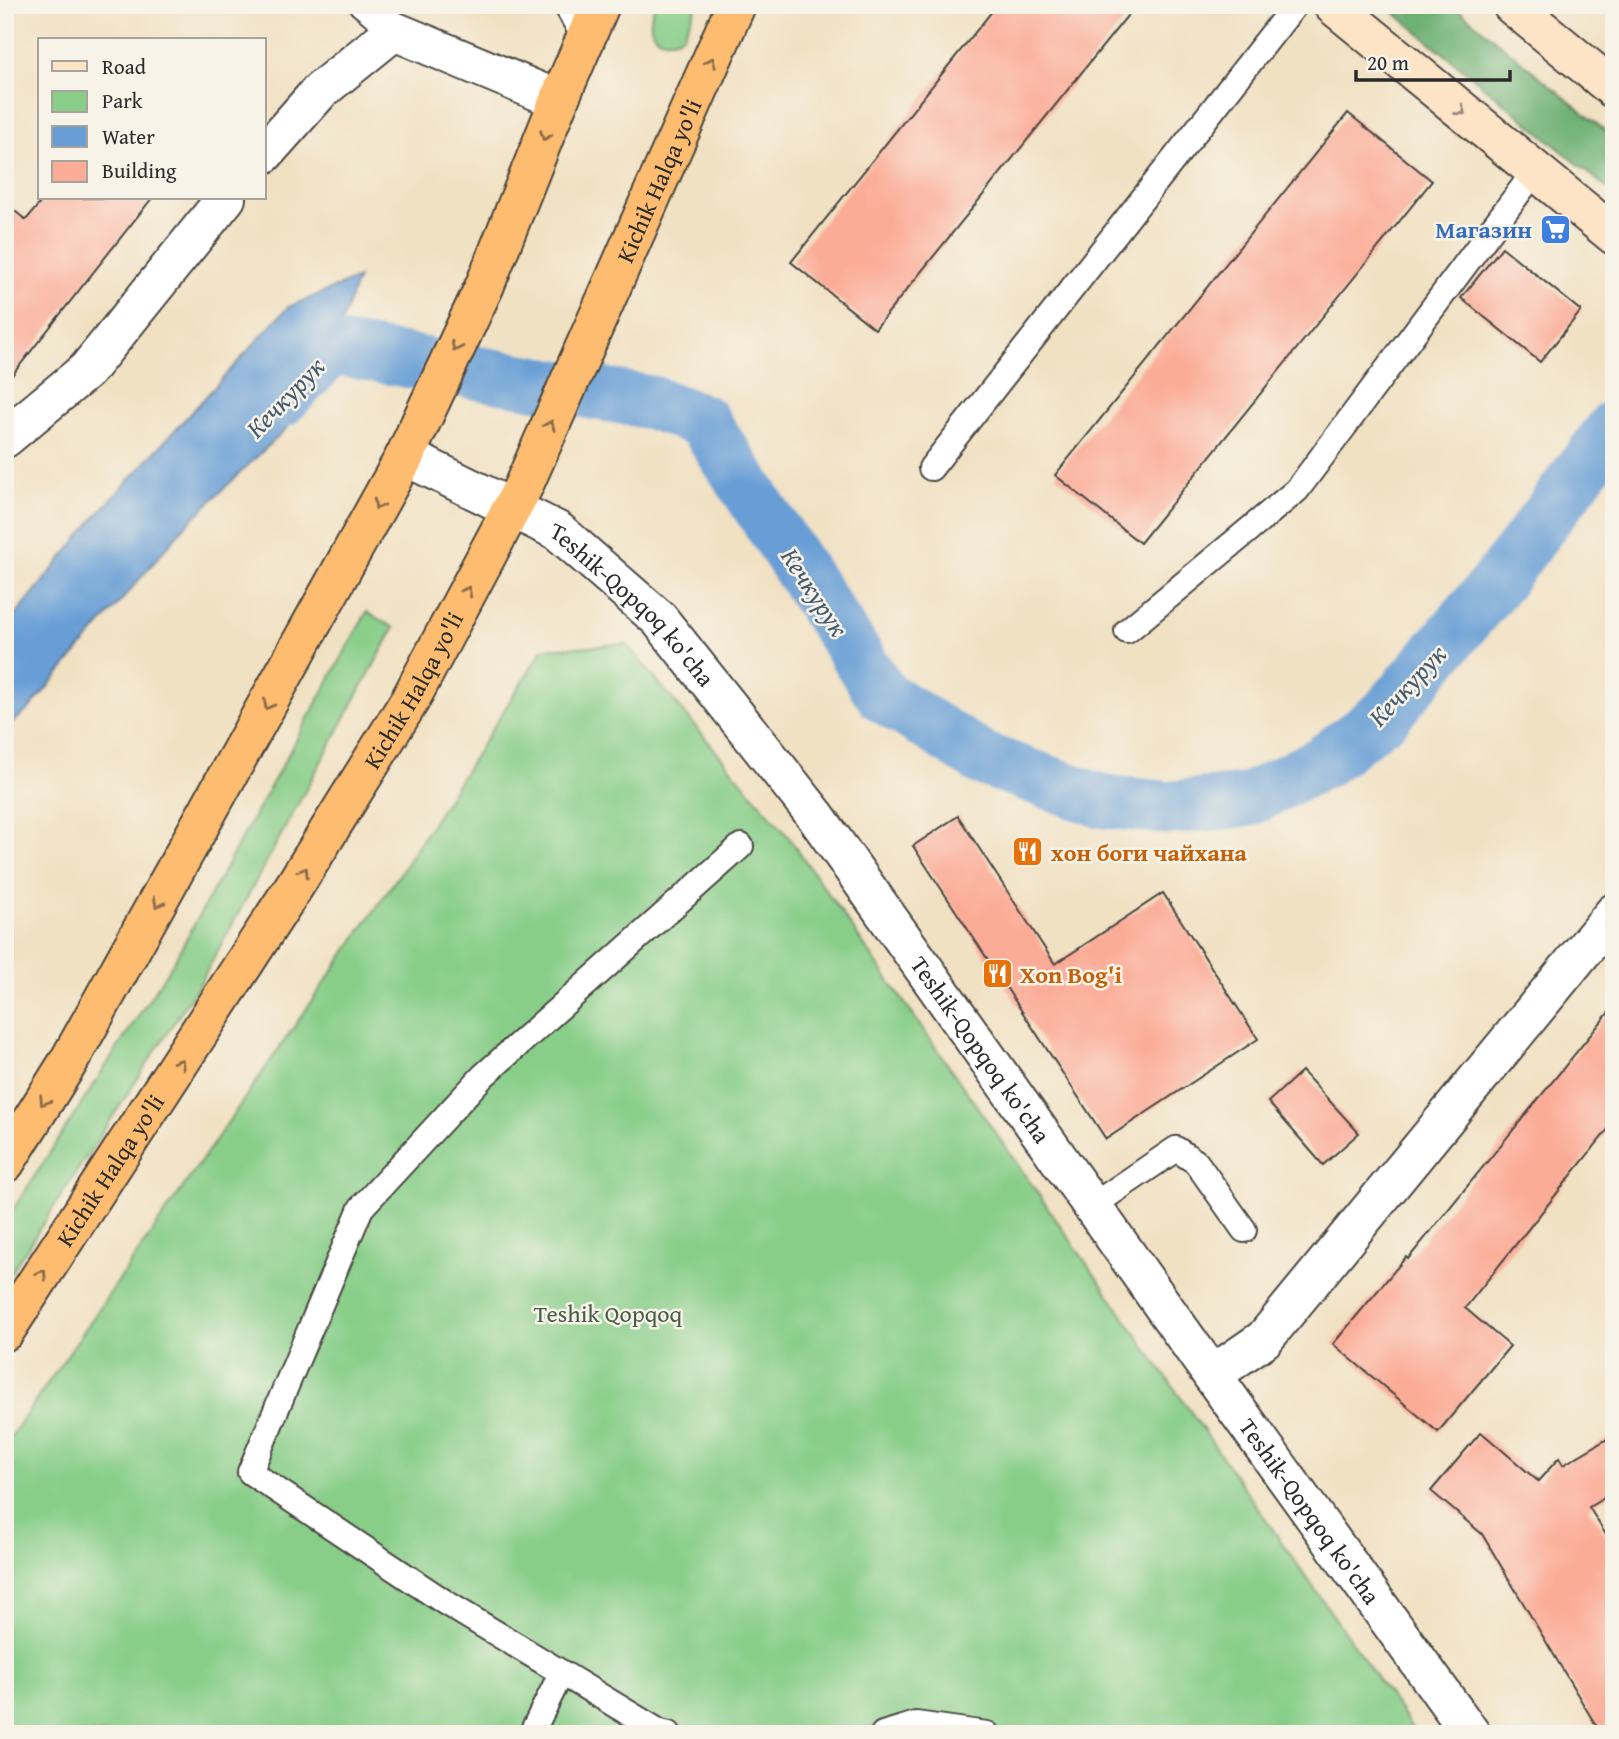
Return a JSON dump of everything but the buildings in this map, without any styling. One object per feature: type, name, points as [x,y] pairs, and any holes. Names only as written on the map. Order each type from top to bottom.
[{"type":"highway","points":[[5,1163],[69,1061],[407,451],[485,285],[558,100],[600,5]]},
{"type":"highway","name":"Kichik Halqa yo'li","points":[[5,1331],[295,885],[403,711],[517,497],[736,5]]},
{"type":"main road","points":[[1333,5],[1614,235]]},
{"type":"main road","points":[[1512,5],[1614,89]]},
{"type":"street","points":[[266,152],[320,91],[394,31],[558,100]]},
{"type":"street","points":[[5,438],[88,369],[224,200]]},
{"type":"street","name":"Teshik-Qopqoq ko'cha","points":[[407,451],[517,497],[659,619],[815,815],[1212,1375],[1471,1734]]},
{"type":"street","points":[[1212,1375],[1264,1339],[1614,913]]},
{"type":"lane","points":[[362,5],[394,31]]},
{"type":"lane","points":[[566,5],[586,41]]},
{"type":"lane","points":[[931,468],[1294,5]]},
{"type":"lane","points":[[1127,631],[1297,490],[1535,171]]},
{"type":"lane","points":[[669,1734],[660,1732],[561,1674],[446,1603],[250,1472],[361,1208],[483,1076],[741,846]]},
{"type":"lane","points":[[1092,1206],[1175,1149],[1196,1162],[1244,1230]]},
{"type":"lane","points":[[531,1734],[561,1674]]},
{"type":"lane","points":[[883,1734],[916,1724],[987,1734]]},
{"type":"green space","points":[[655,5],[697,5],[683,36],[666,40],[655,35],[652,29]]},
{"type":"green space","points":[[1385,5],[1453,5],[1614,138],[1614,194]]},
{"type":"green space","points":[[367,612],[394,628],[203,978],[5,1282],[5,1222],[174,961]]},
{"type":"green space","name":"Teshik Qopqoq","points":[[626,644],[787,835],[1416,1734],[5,1734],[5,1445],[401,872],[543,649]]},
{"type":"water","points":[[358,278],[332,348],[293,422],[184,527],[29,709],[5,729],[5,628],[97,515],[288,307]]},
{"type":"waterway","name":"Кечкурук","points":[[279,402],[332,348],[653,403],[703,421],[883,696],[983,759],[1101,801],[1168,808],[1248,800],[1323,762],[1385,715],[1499,580],[1614,427]]},
{"type":"place","name":"Магазин","points":[[1555,229]]},
{"type":"place","name":"хон боги чайхана","points":[[1028,852]]},
{"type":"place","name":"Xon Bog'i","points":[[997,974]]}]
